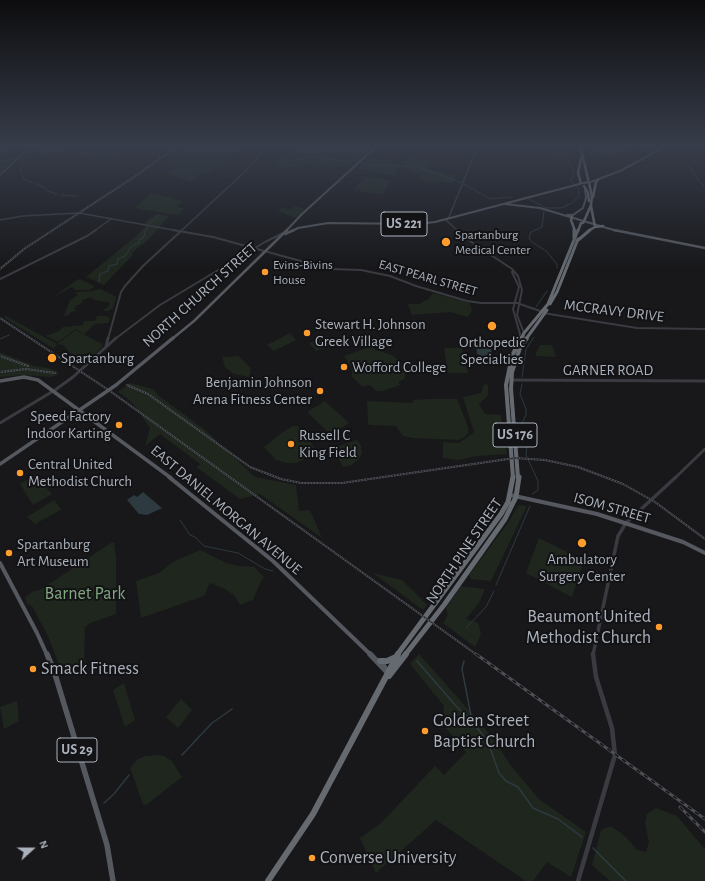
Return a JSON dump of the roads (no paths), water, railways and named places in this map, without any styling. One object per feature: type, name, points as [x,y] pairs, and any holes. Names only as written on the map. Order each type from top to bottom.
[{"type":"highway","points":[[587,186],[591,200]]},
{"type":"highway","name":"NORTH PINE STREET","points":[[268,881],[312,814],[381,686],[461,581],[505,519],[516,497],[519,470],[511,380],[515,359],[524,341],[557,292],[591,200],[588,186]]},
{"type":"highway","points":[[588,186],[591,200]]},
{"type":"highway","name":"NORTH PINE STREET","points":[[584,218],[591,205],[591,186]]},
{"type":"highway","points":[[591,205],[595,226]]},
{"type":"highway","points":[[573,216],[571,220],[574,232],[574,243]]},
{"type":"highway","points":[[574,243],[595,226],[602,226]]},
{"type":"highway","name":"NORTH PINE STREET","points":[[389,674],[396,656],[501,514],[510,495],[513,480],[513,465],[506,386],[512,356],[519,341],[524,333],[543,312]]},
{"type":"highway","points":[[452,581],[461,581]]},
{"type":"highway","points":[[377,660],[387,661],[396,656]]},
{"type":"main road","points":[[285,233],[334,186]]},
{"type":"main road","name":"NORTH CHURCH STREET","points":[[0,464],[79,412],[116,385],[194,321],[285,233],[298,228],[328,223],[420,224],[446,220],[572,186]]},
{"type":"main road","points":[[573,216],[584,206],[587,186]]},
{"type":"main road","points":[[509,202],[512,205]]},
{"type":"main road","name":"US 221","points":[[505,204],[535,207],[573,216],[595,226]]},
{"type":"main road","points":[[497,206],[512,205]]},
{"type":"main road","points":[[602,226],[641,236],[705,248]]},
{"type":"main road","name":"EAST DANIEL MORGAN AVENUE","points":[[0,381],[12,378],[28,377],[38,380],[79,412],[130,447],[234,528],[299,586],[377,660],[383,669],[389,674]]},
{"type":"main road","name":"ISOM STREET","points":[[510,495],[597,514],[683,542],[705,553]]},
{"type":"main road","name":"US 29","points":[[0,563],[37,633],[54,671],[107,845],[113,881]]},
{"type":"street","points":[[106,347],[122,289],[138,271],[229,186]]},
{"type":"street","points":[[462,186],[450,217],[446,220],[462,234],[505,264],[515,276],[518,283],[519,292],[517,303],[518,319],[524,333],[524,341]]},
{"type":"street","name":"EAST PEARL STREET","points":[[0,220],[23,216],[78,212],[224,240],[331,270],[361,270],[390,276],[418,287],[467,301],[481,303],[517,303],[543,312]]},
{"type":"street","points":[[0,279],[87,236],[111,218]]},
{"type":"street","points":[[0,423],[53,391],[75,375],[135,323],[160,305],[265,242],[285,233]]},
{"type":"street","points":[[517,303],[513,309],[516,324],[520,332],[519,341]]},
{"type":"street","name":"MCCRAVY DRIVE","points":[[543,312],[637,328],[705,329]]},
{"type":"street","name":"GARNER ROAD","points":[[511,380],[705,381]]},
{"type":"street","points":[[578,881],[616,755],[612,728],[596,677],[593,652],[616,546],[620,533],[626,523],[705,449]]},
{"type":"waterway","points":[[42,186],[47,191],[57,194]]},
{"type":"waterway","points":[[468,186],[490,199],[511,197]]},
{"type":"waterway","points":[[529,199],[546,208],[561,208],[572,203],[579,196],[577,186]]},
{"type":"waterway","points":[[61,195],[78,196]]},
{"type":"waterway","points":[[544,211],[542,227],[531,232],[529,238],[532,242],[546,251],[557,264],[557,268]]},
{"type":"waterway","points":[[149,224],[159,215]]},
{"type":"waterway","points":[[99,282],[100,274],[108,271],[109,266],[117,264],[118,259],[125,256],[131,247],[140,242],[139,240],[143,238],[145,234],[144,232],[148,227]]},
{"type":"waterway","points":[[536,307],[547,291]]},
{"type":"waterway","points":[[0,339],[9,335]]},
{"type":"waterway","points":[[522,377],[526,349],[534,337]]},
{"type":"waterway","points":[[522,384],[520,394],[526,409],[526,415],[522,423],[528,434],[526,455],[538,481],[538,490],[532,494]]},
{"type":"waterway","points":[[496,585],[530,506]]},
{"type":"waterway","points":[[180,520],[190,535],[195,537],[204,546],[238,553],[265,569],[273,571]]},
{"type":"waterway","points":[[466,628],[486,607],[494,591]]},
{"type":"waterway","points":[[417,661],[456,706],[472,721]]},
{"type":"waterway","points":[[464,661],[462,669],[472,721]]},
{"type":"waterway","points":[[182,755],[212,723],[232,709]]},
{"type":"waterway","points":[[472,721],[488,742],[499,773],[506,781],[518,787],[533,808],[558,819],[582,837]]},
{"type":"waterway","points":[[104,803],[114,794],[129,775]]},
{"type":"waterway","points":[[593,848],[626,881]]},
{"type":"railway","points":[[0,269],[24,249],[120,186]]},
{"type":"railway","points":[[0,318],[110,391],[477,655]]},
{"type":"railway","points":[[0,356],[28,366]]},
{"type":"railway","points":[[0,372],[26,369],[55,373]]},
{"type":"railway","points":[[127,385],[148,394],[250,467],[281,479],[301,483],[342,483],[515,458],[545,460],[578,467],[623,484],[655,502],[705,539]]},
{"type":"railway","points":[[476,654],[705,819]]},
{"type":"railway","points":[[680,807],[705,832]]},
{"type":"place","name":"Spartanburg Medical Center","points":[[446,242]]},
{"type":"place","name":"Evins-Bivins House","points":[[265,272]]},
{"type":"place","name":"Orthopedic Specialties","points":[[492,326]]},
{"type":"place","name":"Stewart H. Johnson Greek Village","points":[[307,333]]},
{"type":"place","name":"Spartanburg","points":[[52,358]]},
{"type":"place","name":"Wofford College","points":[[344,367]]},
{"type":"place","name":"Benjamin Johnson Arena Fitness Center","points":[[320,391]]},
{"type":"place","name":"Speed Factory Indoor Karting","points":[[119,425]]},
{"type":"place","name":"Russell C King Field","points":[[291,444]]},
{"type":"place","name":"Central United Methodist Church","points":[[20,473]]},
{"type":"place","name":"Ambulatory Surgery Center","points":[[582,543]]},
{"type":"place","name":"Spartanburg Art Museum","points":[[9,553]]},
{"type":"place","name":"Beaumont United Methodist Church","points":[[659,627]]},
{"type":"place","name":"Smack Fitness","points":[[33,669]]},
{"type":"place","name":"Golden Street Baptist Church","points":[[425,731]]},
{"type":"place","name":"Converse University","points":[[312,858]]},
{"type":"park label","name":"Barnet Park","points":[[85,594]]}]
